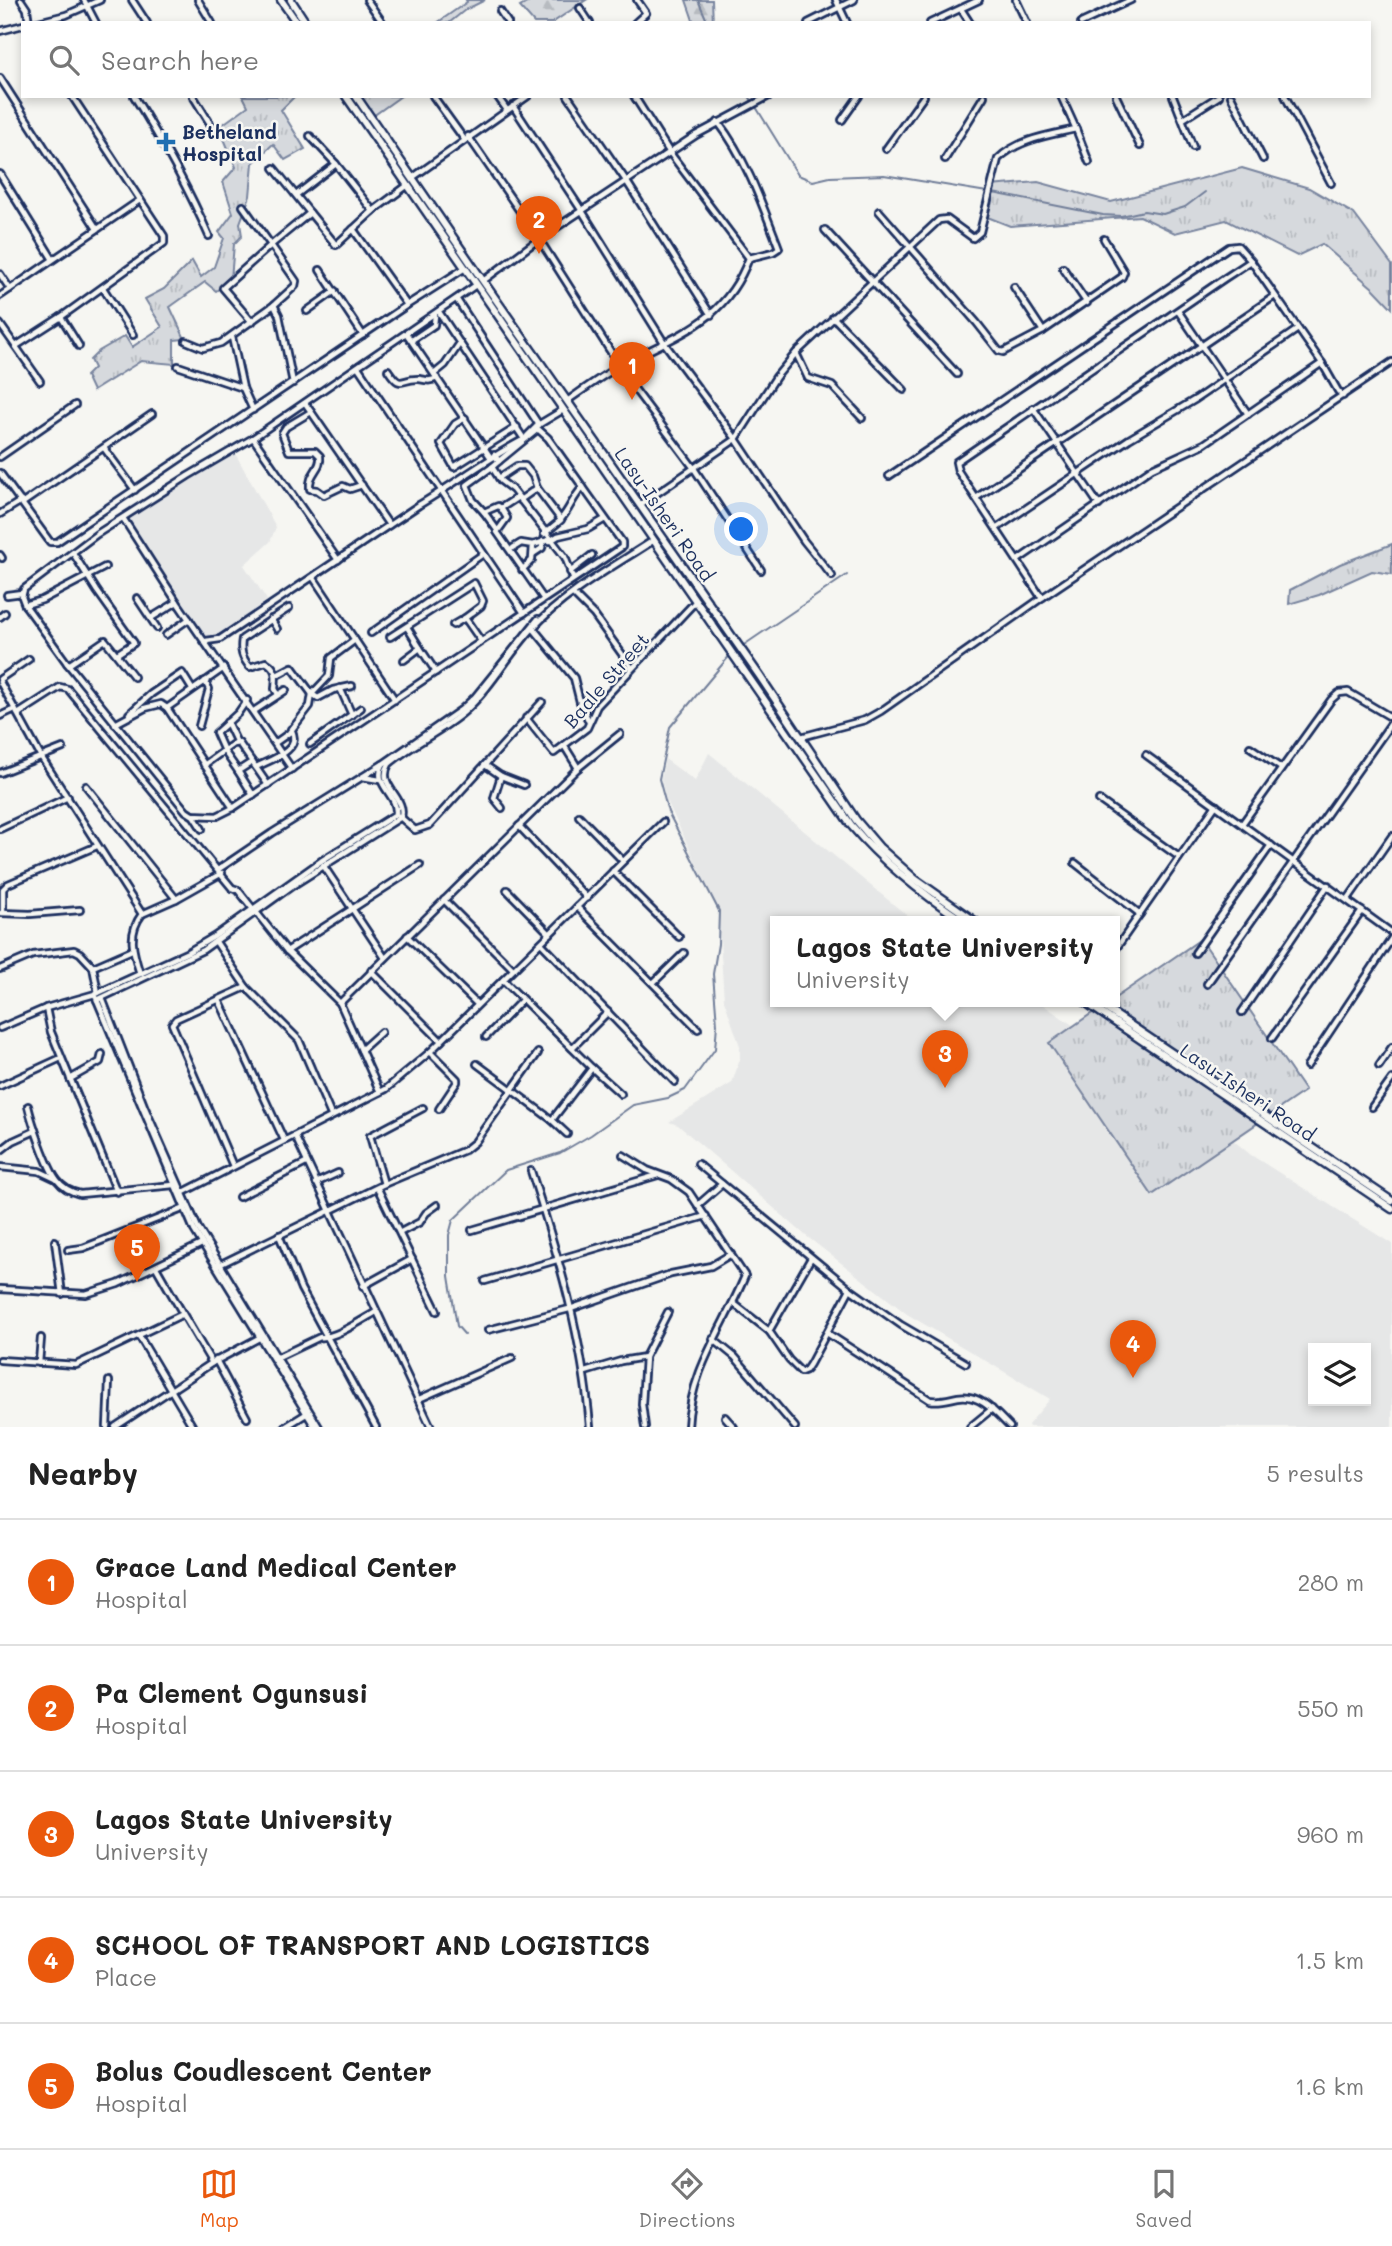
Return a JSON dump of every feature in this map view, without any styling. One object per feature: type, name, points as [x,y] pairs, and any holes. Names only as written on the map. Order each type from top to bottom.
[{"type":"main road","points":[[281,0],[296,21]]},
{"type":"main road","points":[[291,0],[305,21]]},
{"type":"main road","name":"Lasu-Isheri Road","points":[[347,98],[465,268],[516,328],[740,648],[856,820],[879,847],[926,887],[967,916]]},
{"type":"main road","name":"Lasu-Isheri Road","points":[[357,98],[412,178],[509,332],[834,801],[863,839],[915,887],[956,916]]},
{"type":"main road","points":[[509,332],[516,328]]},
{"type":"main road","name":"Lasu-Isheri Road","points":[[1093,1007],[1392,1201]]},
{"type":"main road","name":"Lasu-Isheri Road","points":[[1103,1007],[1286,1132],[1392,1209]]},
{"type":"street","points":[[22,0],[31,21]]},
{"type":"street","points":[[83,0],[95,21]]},
{"type":"street","points":[[40,21],[66,15],[100,0]]},
{"type":"street","points":[[132,0],[146,21]]},
{"type":"street","points":[[198,0],[211,21]]},
{"type":"street","points":[[367,0],[382,21]]},
{"type":"street","points":[[637,21],[646,13],[638,0]]},
{"type":"street","points":[[836,0],[846,21]]},
{"type":"street","points":[[812,21],[854,0]]},
{"type":"street","points":[[934,21],[979,0]]},
{"type":"street","points":[[1016,0],[1026,21]]},
{"type":"street","points":[[1085,21],[1131,0]]},
{"type":"street","points":[[580,8],[589,21]]},
{"type":"street","points":[[961,9],[969,21]]},
{"type":"street","points":[[500,11],[507,21]]},
{"type":"street","points":[[0,31],[21,26]]},
{"type":"street","points":[[0,78],[97,229]]},
{"type":"street","points":[[16,346],[103,288],[160,247],[165,239],[73,98]]},
{"type":"street","points":[[135,98],[195,203],[209,236]]},
{"type":"street","points":[[194,98],[211,125]]},
{"type":"street","points":[[435,98],[539,239],[620,366],[693,467],[761,570]]},
{"type":"street","points":[[498,98],[506,110]]},
{"type":"street","points":[[412,178],[525,98]]},
{"type":"street","points":[[569,98],[627,181],[711,315]]},
{"type":"street","points":[[635,98],[670,153],[749,258]]},
{"type":"street","points":[[6,595],[22,593],[28,585],[123,518],[253,438],[457,300],[539,239],[718,122],[765,98]]},
{"type":"street","points":[[842,120],[858,98]]},
{"type":"street","points":[[886,149],[923,98]]},
{"type":"street","points":[[945,159],[983,98]]},
{"type":"street","points":[[1062,98],[1089,162]]},
{"type":"street","points":[[1117,98],[1140,146]]},
{"type":"street","points":[[1174,98],[1193,147]]},
{"type":"street","points":[[1183,119],[1216,98]]},
{"type":"street","points":[[1232,98],[1262,159]]},
{"type":"street","points":[[1286,98],[1331,183]]},
{"type":"street","points":[[513,106],[665,344],[736,439],[804,541],[832,576]]},
{"type":"street","points":[[718,122],[736,145],[779,248],[749,258]]},
{"type":"street","points":[[639,505],[736,439],[776,377],[796,353],[943,218],[973,238],[976,237],[980,232],[998,159],[1007,150],[1027,141],[1076,129]]},
{"type":"street","points":[[310,136],[373,211]]},
{"type":"street","points":[[296,195],[336,164]]},
{"type":"street","points":[[274,168],[336,244],[408,185]]},
{"type":"street","points":[[0,174],[52,258]]},
{"type":"street","points":[[0,296],[140,200]]},
{"type":"street","points":[[186,341],[203,348],[232,337],[274,305],[297,283],[243,206]]},
{"type":"street","points":[[879,211],[999,351],[1007,352],[1087,303],[1124,274],[1120,262],[1104,239]]},
{"type":"street","points":[[252,322],[223,288],[310,213]]},
{"type":"street","points":[[353,229],[407,305]]},
{"type":"street","points":[[825,230],[957,374]]},
{"type":"street","points":[[889,476],[1229,247],[1238,246],[1251,261],[1343,396]]},
{"type":"street","points":[[567,401],[620,366],[665,344],[711,315],[730,296],[749,258]]},
{"type":"street","points":[[1043,597],[958,471],[956,462],[1251,261]]},
{"type":"street","points":[[0,473],[54,544],[465,268]]},
{"type":"street","points":[[1063,268],[1087,303]]},
{"type":"street","points":[[320,270],[363,335]]},
{"type":"street","points":[[0,274],[10,289]]},
{"type":"street","points":[[103,288],[134,335]]},
{"type":"street","points":[[1014,288],[1043,331]]},
{"type":"street","points":[[307,311],[335,291]]},
{"type":"street","points":[[976,498],[1275,296]]},
{"type":"street","points":[[192,815],[217,816],[233,808],[623,544],[538,425],[457,300]]},
{"type":"street","points":[[274,305],[279,315],[293,383]]},
{"type":"street","points":[[1178,310],[1248,414]]},
{"type":"street","points":[[412,340],[431,329],[436,323],[437,313]]},
{"type":"street","points":[[437,313],[524,439]]},
{"type":"street","points":[[61,317],[79,346]]},
{"type":"street","points":[[833,317],[904,390]]},
{"type":"street","points":[[0,324],[40,381]]},
{"type":"street","points":[[997,528],[1225,380],[1298,329]]},
{"type":"street","points":[[406,333],[484,449],[499,461]]},
{"type":"street","points":[[232,337],[243,388],[253,410]]},
{"type":"street","points":[[388,370],[400,383],[419,379],[428,381],[445,365],[460,343]]},
{"type":"street","points":[[796,353],[808,378],[832,386],[862,418]]},
{"type":"street","points":[[801,737],[865,720],[881,711],[1043,597],[1392,362]]},
{"type":"street","points":[[1018,560],[1152,468],[1167,459],[1194,450],[1322,363]]},
{"type":"street","points":[[178,366],[243,388]]},
{"type":"street","points":[[358,367],[524,613]]},
{"type":"street","points":[[305,403],[389,526]]},
{"type":"street","points":[[0,457],[75,405]]},
{"type":"street","points":[[1033,408],[1099,505]]},
{"type":"street","points":[[212,650],[220,639],[492,457],[524,439],[538,425],[563,410]]},
{"type":"street","points":[[311,412],[286,426],[282,433],[286,447],[291,452],[312,451],[320,456],[319,466],[312,474],[310,489],[324,495],[343,486],[350,489],[362,485]]},
{"type":"street","points":[[0,514],[152,414]]},
{"type":"street","points":[[465,418],[455,424],[441,444],[454,467],[458,467],[517,427]]},
{"type":"street","points":[[543,598],[473,500],[467,485],[538,429],[547,437]]},
{"type":"street","points":[[253,438],[338,560]]},
{"type":"street","points":[[104,448],[135,491]]},
{"type":"street","points":[[499,478],[517,466],[525,466],[533,476],[537,488],[561,519]]},
{"type":"street","points":[[492,467],[519,498],[547,541],[565,557],[573,578]]},
{"type":"street","points":[[544,534],[560,523],[573,498],[583,487]]},
{"type":"street","points":[[484,512],[498,506],[501,508],[537,488]]},
{"type":"street","points":[[497,530],[507,518],[501,508]]},
{"type":"street","points":[[123,518],[177,602],[292,769]]},
{"type":"street","points":[[513,548],[522,543],[533,545],[588,529],[605,519]]},
{"type":"street","points":[[99,995],[215,936],[399,816],[402,809],[385,779],[389,764],[464,712],[487,688],[533,628],[573,594],[653,539]]},
{"type":"street","points":[[140,974],[132,950],[134,930],[142,914],[177,899],[451,718],[468,703],[523,635],[549,609],[653,539]]},
{"type":"street","points":[[533,554],[547,541]]},
{"type":"street","points":[[522,570],[533,560],[533,545]]},
{"type":"street","points":[[73,553],[86,576],[134,643],[117,654]]},
{"type":"street","points":[[371,633],[483,554]]},
{"type":"street","points":[[570,572],[592,555]]},
{"type":"street","points":[[25,605],[42,600],[105,567]]},
{"type":"street","points":[[313,577],[395,700]]},
{"type":"street","points":[[390,637],[474,583],[483,601],[481,606],[453,625]]},
{"type":"street","points":[[22,593],[25,605],[66,663],[202,829]]},
{"type":"street","points":[[573,594],[594,615],[632,668]]},
{"type":"street","points":[[137,598],[157,628]]},
{"type":"street","name":"Baale Street","points":[[565,747],[590,723],[597,706],[696,600]]},
{"type":"street","points":[[151,618],[177,602]]},
{"type":"street","points":[[278,694],[275,689],[277,675],[268,663],[253,668],[245,662],[241,651],[243,639],[289,608]]},
{"type":"street","points":[[465,618],[481,641]]},
{"type":"street","points":[[166,635],[189,619]]},
{"type":"street","points":[[271,619],[277,629]]},
{"type":"street","points":[[247,621],[254,630]]},
{"type":"street","points":[[407,627],[436,672]]},
{"type":"street","points":[[533,628],[574,678],[580,702],[590,723]]},
{"type":"street","points":[[206,641],[220,639]]},
{"type":"street","points":[[66,663],[70,664],[105,640],[134,677]]},
{"type":"street","points":[[275,743],[310,706],[312,694],[329,676],[331,658],[355,640]]},
{"type":"street","points":[[404,660],[420,648]]},
{"type":"street","points":[[29,659],[0,680],[40,755],[142,914]]},
{"type":"street","points":[[277,675],[292,667],[312,694],[321,698],[352,685]]},
{"type":"street","points":[[167,708],[224,668]]},
{"type":"street","points":[[126,718],[144,700],[182,673],[192,689]]},
{"type":"street","points":[[199,726],[209,688],[205,681]]},
{"type":"street","points":[[0,716],[16,711],[60,687],[68,690],[232,888],[238,890],[288,951],[340,1003],[380,1092]]},
{"type":"street","points":[[340,688],[352,715]]},
{"type":"street","points":[[254,711],[286,690]]},
{"type":"street","points":[[1206,984],[1392,720],[1348,692],[1339,693],[1331,700],[1242,824]]},
{"type":"street","points":[[247,700],[238,713],[216,733],[224,751],[253,794]]},
{"type":"street","points":[[383,764],[380,780],[399,816],[415,830],[430,825],[542,702]]},
{"type":"street","points":[[115,724],[157,704],[167,708],[233,808]]},
{"type":"street","points":[[310,744],[361,708]]},
{"type":"street","points":[[526,718],[555,752],[565,747],[578,768]]},
{"type":"street","points":[[227,722],[237,743],[268,785]]},
{"type":"street","points":[[338,724],[345,734]]},
{"type":"street","points":[[256,767],[282,754],[295,743],[296,738],[291,729]]},
{"type":"street","points":[[340,1003],[578,768],[620,734]]},
{"type":"street","points":[[204,765],[237,743]]},
{"type":"street","points":[[1250,747],[1281,768]]},
{"type":"street","points":[[0,772],[63,748]]},
{"type":"street","points":[[1146,755],[1348,899],[1392,936],[1307,1066]]},
{"type":"street","points":[[238,771],[252,762]]},
{"type":"street","points":[[485,765],[501,776],[524,785]]},
{"type":"street","points":[[501,776],[495,798],[502,808]]},
{"type":"street","points":[[361,777],[380,780]]},
{"type":"street","points":[[86,786],[177,899]]},
{"type":"street","points":[[0,829],[68,797]]},
{"type":"street","points":[[1099,800],[1180,857]]},
{"type":"street","points":[[1120,943],[1216,805]]},
{"type":"street","points":[[0,1028],[46,1008],[99,995],[216,942],[254,910],[321,861],[399,816]]},
{"type":"street","points":[[579,817],[623,861]]},
{"type":"street","points":[[182,1193],[380,1092],[430,1052],[663,822]]},
{"type":"street","points":[[519,826],[587,898]]},
{"type":"street","points":[[1348,899],[1392,836]]},
{"type":"street","points":[[1195,953],[1271,845]]},
{"type":"street","points":[[79,910],[30,914],[1,913],[4,889],[8,884],[97,846]]},
{"type":"street","points":[[1075,863],[1140,914]]},
{"type":"street","points":[[323,865],[385,958]]},
{"type":"street","points":[[288,951],[420,865]]},
{"type":"street","points":[[613,871],[679,937]]},
{"type":"street","points":[[1241,1012],[1328,885]]},
{"type":"street","points":[[508,890],[550,934]]},
{"type":"street","points":[[444,900],[513,969]]},
{"type":"street","points":[[577,907],[698,1029]]},
{"type":"street","points":[[1272,1038],[1362,911]]},
{"type":"street","points":[[407,936],[477,1004]]},
{"type":"street","points":[[216,942],[246,987],[299,1040],[331,1115]]},
{"type":"street","points":[[541,943],[675,1082]]},
{"type":"street","points":[[0,969],[33,956],[74,950],[93,967],[99,995],[174,1185],[202,1244],[306,1414],[317,1427]]},
{"type":"street","points":[[93,967],[132,950]]},
{"type":"street","points":[[653,983],[684,953]]},
{"type":"street","points":[[371,971],[441,1041]]},
{"type":"street","points":[[503,980],[621,1094]]},
{"type":"street","points":[[233,1166],[172,1027],[176,1020],[246,987]]},
{"type":"street","points":[[99,995],[182,1193],[219,1265],[317,1427]]},
{"type":"street","points":[[486,1037],[523,999]]},
{"type":"street","points":[[219,1000],[284,1140]]},
{"type":"street","points":[[46,1008],[51,1032],[61,1058],[117,1192]]},
{"type":"street","points":[[572,1048],[608,1012]]},
{"type":"street","points":[[361,1050],[381,1032]]},
{"type":"street","points":[[1379,1066],[1392,1047]]},
{"type":"street","points":[[430,1052],[457,1079],[439,1109]]},
{"type":"street","points":[[219,1265],[384,1184],[465,1150],[475,1142],[538,1053]]},
{"type":"street","points":[[70,1079],[100,1062],[102,1054]]},
{"type":"street","points":[[0,1086],[61,1058]]},
{"type":"street","points":[[477,1064],[552,1119],[568,1134]]},
{"type":"street","points":[[552,1119],[592,1068]]},
{"type":"street","points":[[1372,1107],[1392,1079]]},
{"type":"street","points":[[28,1106],[56,1179]]},
{"type":"street","points":[[384,1184],[370,1136],[422,1108]]},
{"type":"street","points":[[0,1151],[13,1141],[36,1131]]},
{"type":"street","points":[[295,1136],[431,1427]]},
{"type":"street","points":[[623,1155],[680,1185],[706,1216],[745,1276],[713,1339],[692,1396],[688,1427]]},
{"type":"street","points":[[239,1197],[306,1163]]},
{"type":"street","points":[[698,1164],[850,1289],[901,1325],[966,1363]]},
{"type":"street","points":[[0,1167],[39,1171],[56,1179],[69,1191],[80,1194],[174,1185]]},
{"type":"street","points":[[531,1171],[573,1308],[585,1372],[590,1427]]},
{"type":"street","points":[[316,1183],[338,1173]]},
{"type":"street","points":[[472,1230],[658,1175]]},
{"type":"street","points":[[698,1205],[723,1184]]},
{"type":"street","points":[[378,1189],[438,1311]]},
{"type":"street","points":[[401,1232],[420,1222],[426,1213],[437,1205]]},
{"type":"street","points":[[68,1250],[83,1248],[185,1208]]},
{"type":"street","points":[[485,1281],[706,1216]]},
{"type":"street","points":[[279,1235],[301,1289],[376,1427]]},
{"type":"street","points":[[55,1241],[62,1294]]},
{"type":"street","points":[[0,1289],[86,1294],[118,1284],[202,1244]]},
{"type":"street","points":[[488,1330],[573,1308],[671,1275],[711,1266],[731,1254]]},
{"type":"street","points":[[769,1331],[811,1258]]},
{"type":"street","points":[[363,1286],[412,1259]]},
{"type":"street","points":[[156,1267],[247,1419]]},
{"type":"street","points":[[733,1303],[769,1331],[801,1372],[810,1364],[850,1289]]},
{"type":"street","points":[[276,1357],[320,1337],[326,1338],[376,1312]]},
{"type":"street","points":[[645,1427],[642,1404],[645,1357],[668,1312]]},
{"type":"street","points":[[0,1360],[76,1365],[183,1314]]},
{"type":"street","points":[[827,1333],[930,1400],[970,1396],[992,1409],[1010,1427]]},
{"type":"street","points":[[139,1335],[192,1427]]},
{"type":"street","points":[[39,1363],[41,1338]]},
{"type":"street","points":[[115,1427],[214,1362],[259,1338]]},
{"type":"street","points":[[713,1339],[755,1377],[795,1427]]},
{"type":"street","points":[[585,1372],[645,1357]]},
{"type":"street","points":[[419,1399],[512,1358]]},
{"type":"street","points":[[107,1427],[109,1381]]},
{"type":"street","points":[[970,1427],[992,1409]]},
{"type":"street","points":[[285,1427],[306,1414]]},
{"type":"street","points":[[725,1417],[734,1427]]},
{"type":"shaded area","points":[[231,446],[276,527],[270,542],[244,565],[267,600],[217,637],[208,638],[201,632],[162,575],[127,517],[130,511]]},
{"type":"shaded area","points":[[709,753],[908,916],[770,916],[770,1007],[1046,1007],[1198,1111],[1251,1155],[1392,1244],[1392,1427],[1029,1427],[1050,1399],[907,1314],[805,1235],[678,1125],[669,1122],[732,1083],[740,1059],[740,1046],[724,1000],[718,909],[666,799],[661,779],[665,759],[695,781]]},
{"type":"green space","points":[[466,0],[485,0],[465,10],[451,21],[440,21],[467,2]]},
{"type":"green space","points":[[532,0],[586,0],[555,21],[532,21],[520,7]]},
{"type":"green space","points":[[686,0],[712,0],[713,21],[693,21]]},
{"type":"green space","points":[[244,98],[293,98],[281,110],[305,149],[285,160],[273,144],[253,163],[250,196],[240,223],[242,236],[234,244],[231,279],[216,291],[205,282],[170,307],[185,339],[174,340],[174,364],[141,361],[93,391],[86,376],[94,368],[90,360],[99,351],[125,336],[132,347],[162,327],[145,299],[164,289],[192,261],[201,277],[214,267],[224,238],[219,232],[233,213],[223,182],[236,167],[219,127],[248,106]]},
{"type":"green space","points":[[361,98],[398,98],[373,116]]},
{"type":"green space","points":[[1242,168],[1309,188],[1354,214],[1392,265],[1392,308],[1322,244],[1297,256],[1226,220],[1175,233],[1140,216],[1010,226],[985,216],[990,186],[1038,182],[1111,202]]},
{"type":"green space","points":[[1392,544],[1392,574],[1372,571],[1319,595],[1289,604],[1290,590],[1340,564]]},
{"type":"green space","points":[[1201,939],[1305,1091],[1152,1195],[1049,1043],[1101,1007],[1120,1007],[1120,995]]},
{"type":"waterway","points":[[698,0],[707,21]]},
{"type":"waterway","points":[[756,107],[798,175],[813,181],[830,177],[884,175],[987,192]]},
{"type":"waterway","points":[[993,193],[1103,215],[1121,216],[1144,211],[1163,214],[1185,207],[1205,192]]},
{"type":"waterway","points":[[735,651],[847,575]]},
{"type":"waterway","points":[[465,1335],[457,1326],[449,1276],[449,1235],[453,1220],[506,1170],[560,1153],[633,1105],[668,1098],[685,1090],[715,1049],[717,1024],[713,974],[718,944],[719,911],[668,812],[659,779],[670,727],[731,654]]},
{"type":"place","name":"Betheland Hospital","points":[[166,142]]},
{"type":"place","name":"Pa Clement Ogunsusi","points":[[539,254]]},
{"type":"place","name":"Grace Land Medical Center","points":[[632,400]]},
{"type":"place","name":"Lagos State University","points":[[945,1088]]},
{"type":"place","name":"Bolus Coudlescent Center","points":[[137,1282]]},
{"type":"place","name":"SCHOOL OF TRANSPORT AND LOGISTICS","points":[[1133,1378]]}]
